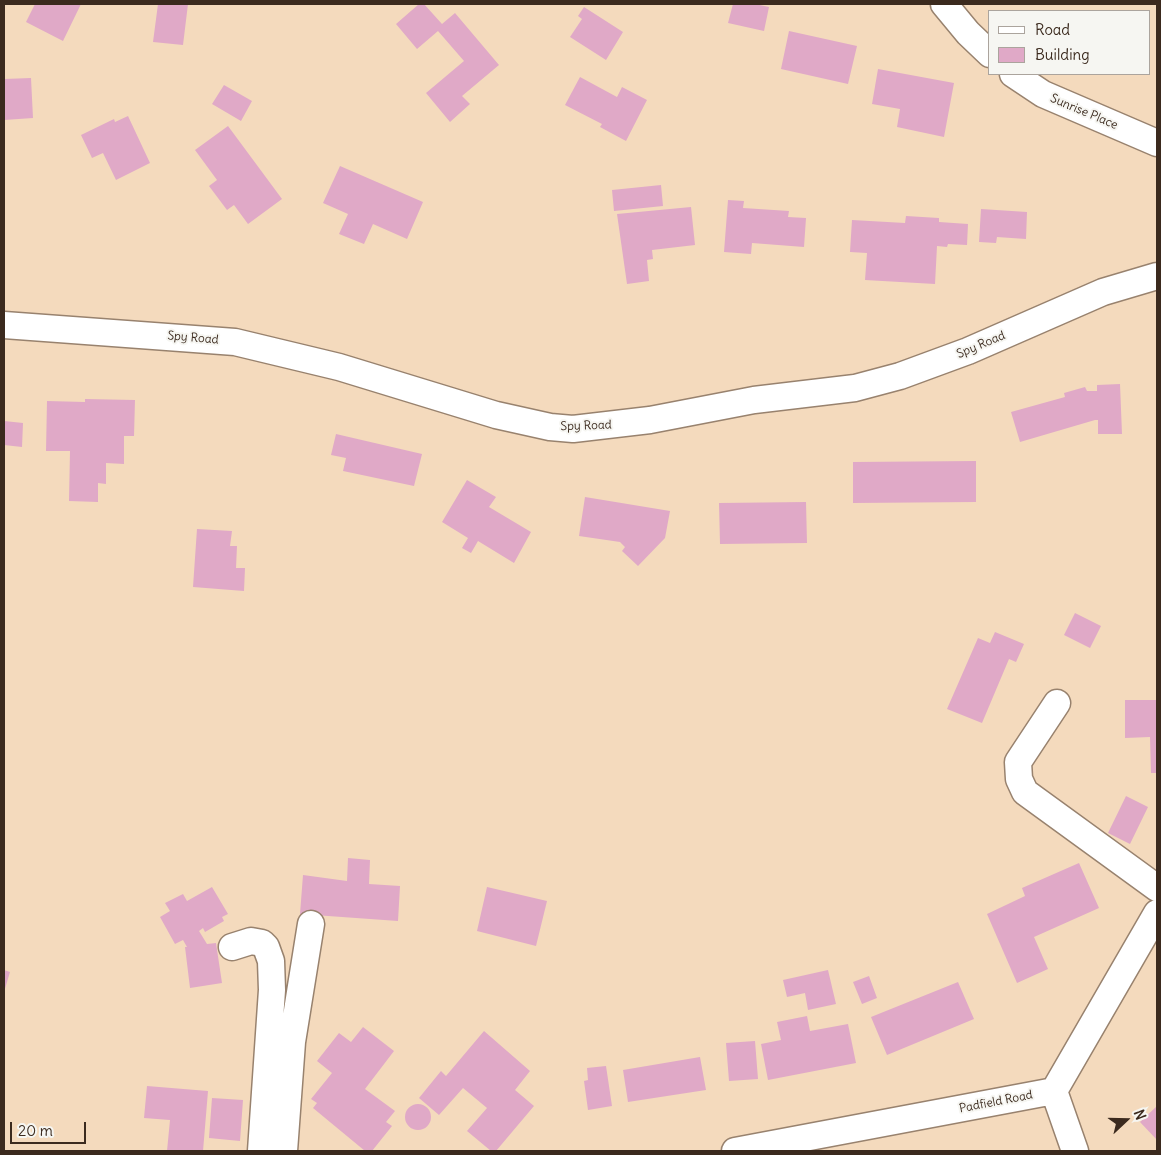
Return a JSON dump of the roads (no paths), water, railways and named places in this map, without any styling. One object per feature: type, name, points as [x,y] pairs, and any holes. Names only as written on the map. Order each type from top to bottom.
[{"type":"street","points":[[944,4],[968,33],[988,52]]},
{"type":"street","name":"Sunrise Place","points":[[1014,75],[1043,94],[1157,143]]},
{"type":"street","name":"Spy Road","points":[[4,325],[235,342],[339,367],[496,415],[573,429],[650,420],[754,400],[855,388],[891,379],[968,352],[1102,292],[1157,276]]},
{"type":"street","points":[[1057,703],[1018,762],[1019,779],[1025,792],[1157,888]]},
{"type":"street","points":[[1075,1151],[1054,1091],[1157,913]]},
{"type":"street","points":[[284,1151],[292,1042],[311,924]]},
{"type":"street","points":[[232,947],[251,941],[262,943],[266,947],[271,961],[272,990],[261,1151]]},
{"type":"street","name":"Padfield Road","points":[[735,1151],[1054,1091]]}]
